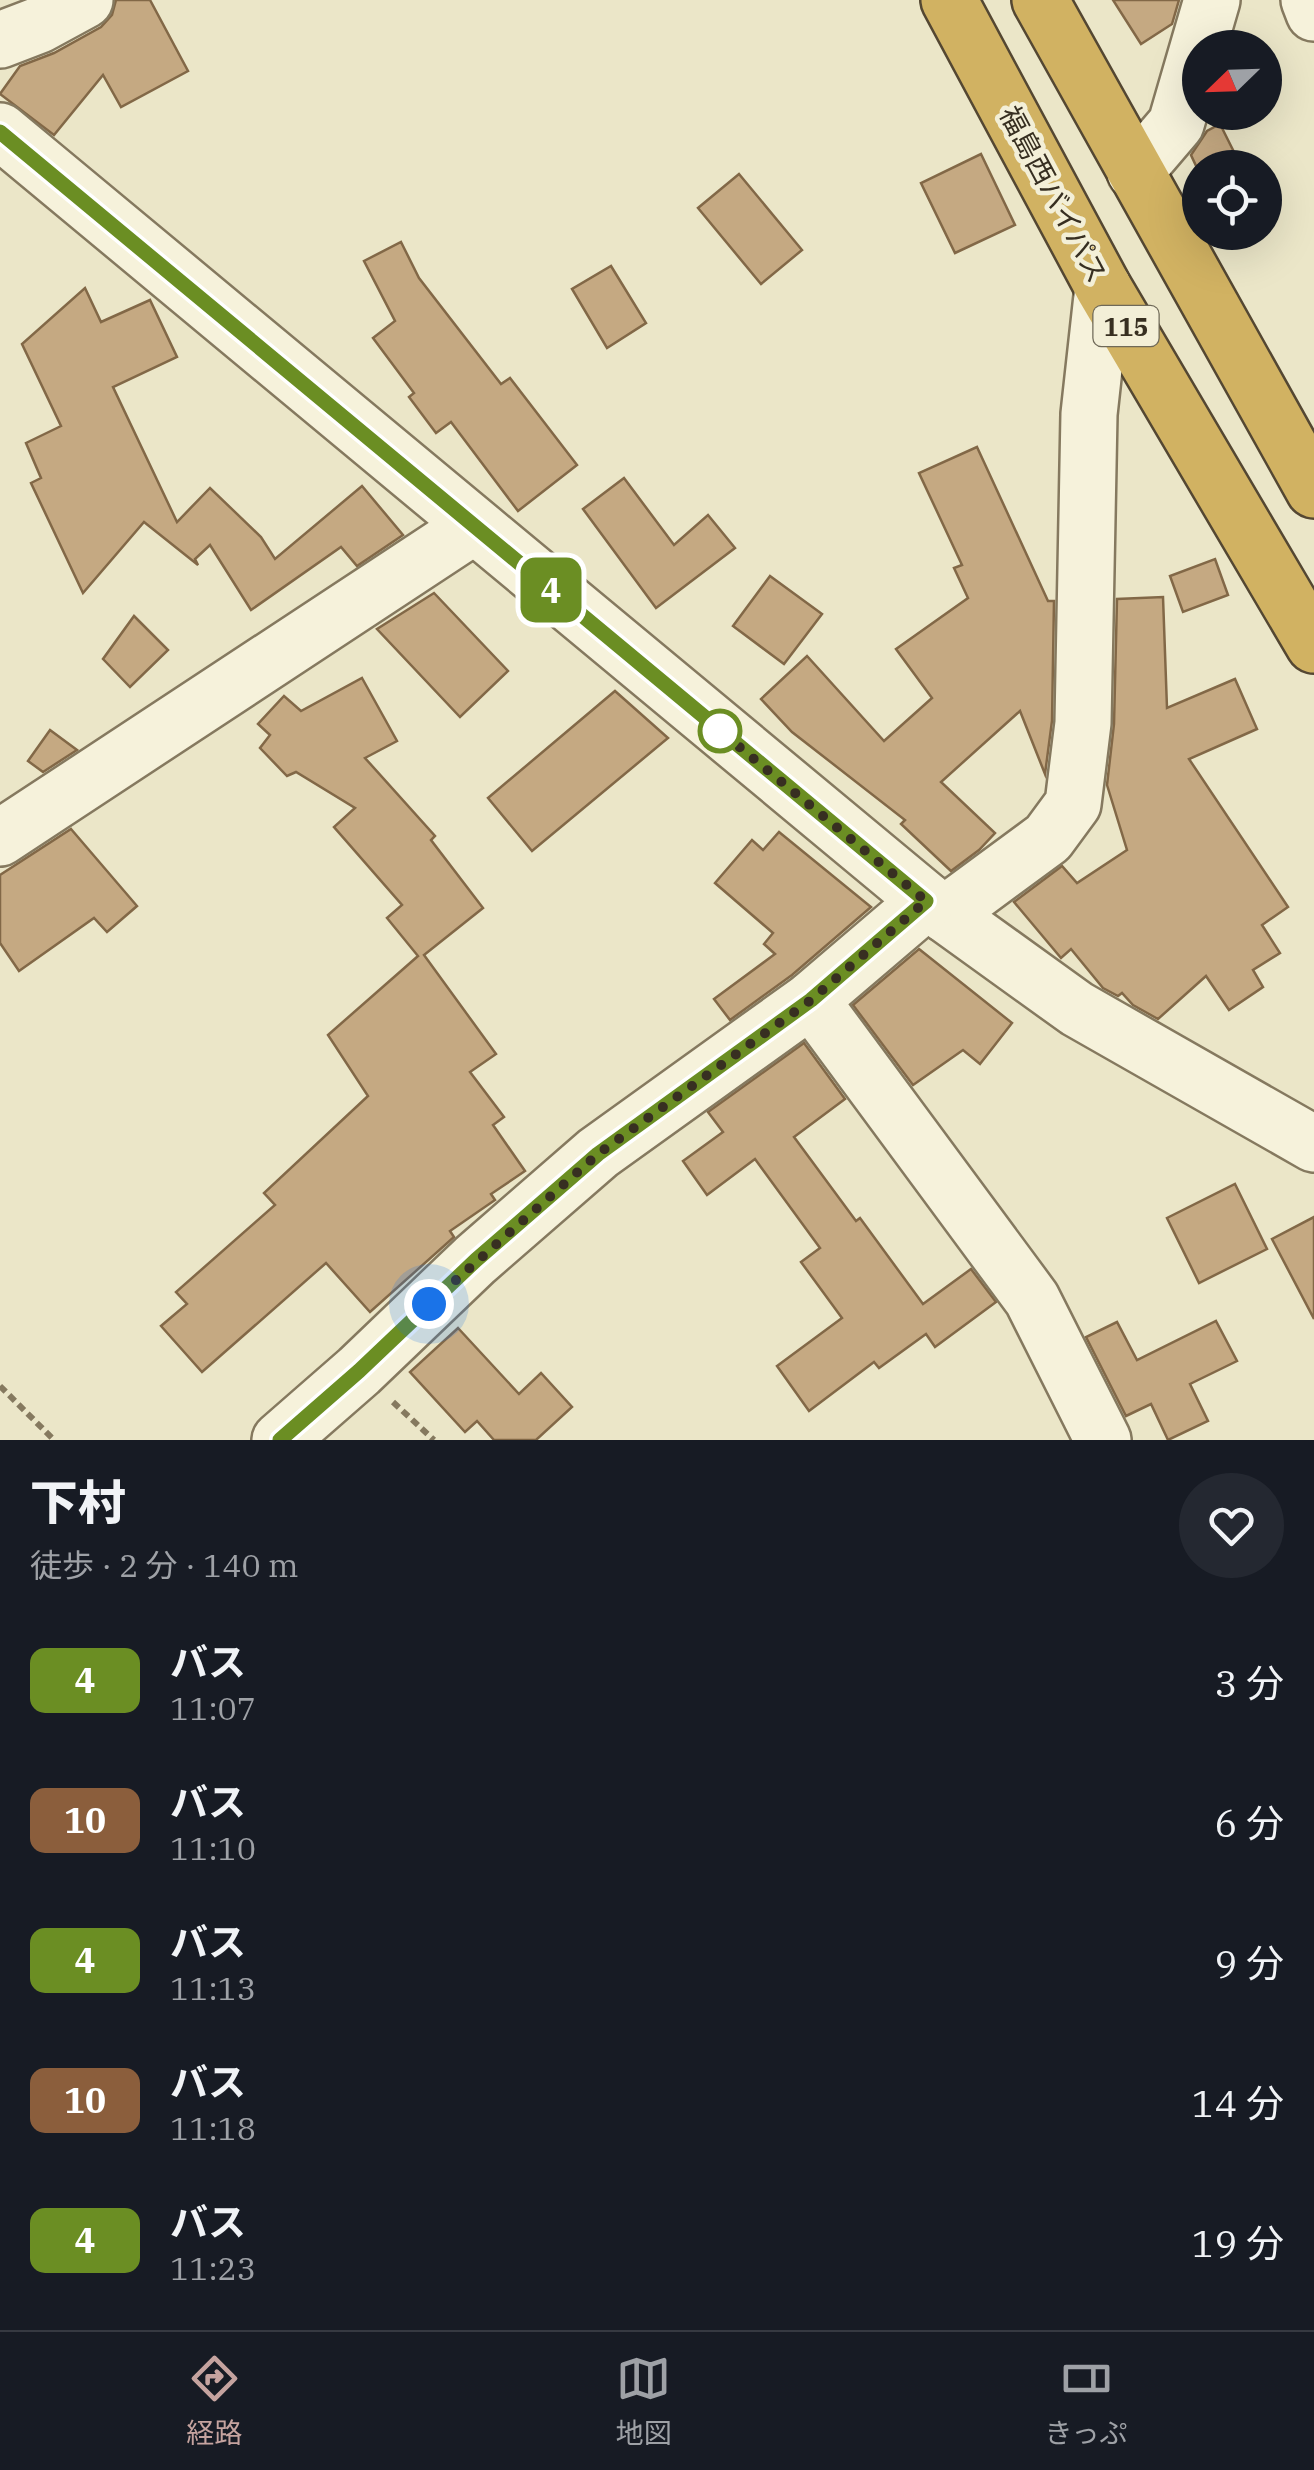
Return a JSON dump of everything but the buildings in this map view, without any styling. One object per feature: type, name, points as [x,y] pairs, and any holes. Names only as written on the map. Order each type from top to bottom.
[{"type":"highway","name":"福島西バイパス","points":[[949,0],[1103,287],[1314,645]]},
{"type":"highway","points":[[1040,0],[1314,490]]},
{"type":"street","points":[[0,40],[85,0]]},
{"type":"street","points":[[1134,172],[1176,124],[1212,0]]},
{"type":"street","points":[[1310,0],[1314,12]]},
{"type":"street","points":[[0,132],[936,907],[1076,1010],[1314,1144]]},
{"type":"street","points":[[280,1440],[598,1154],[936,907],[1048,838],[1073,804],[1082,723],[1089,414],[1103,287]]},
{"type":"street","points":[[0,838],[474,526]]},
{"type":"street","points":[[811,1000],[1032,1299],[1103,1440]]},
{"type":"path","points":[[0,1386],[54,1440]]},
{"type":"bus line","name":"4","points":[[0,132],[926,901],[811,1000],[598,1154],[280,1440]]},
{"type":"route","points":[[429,1304],[598,1154],[811,1000],[926,901],[720,731]]}]
